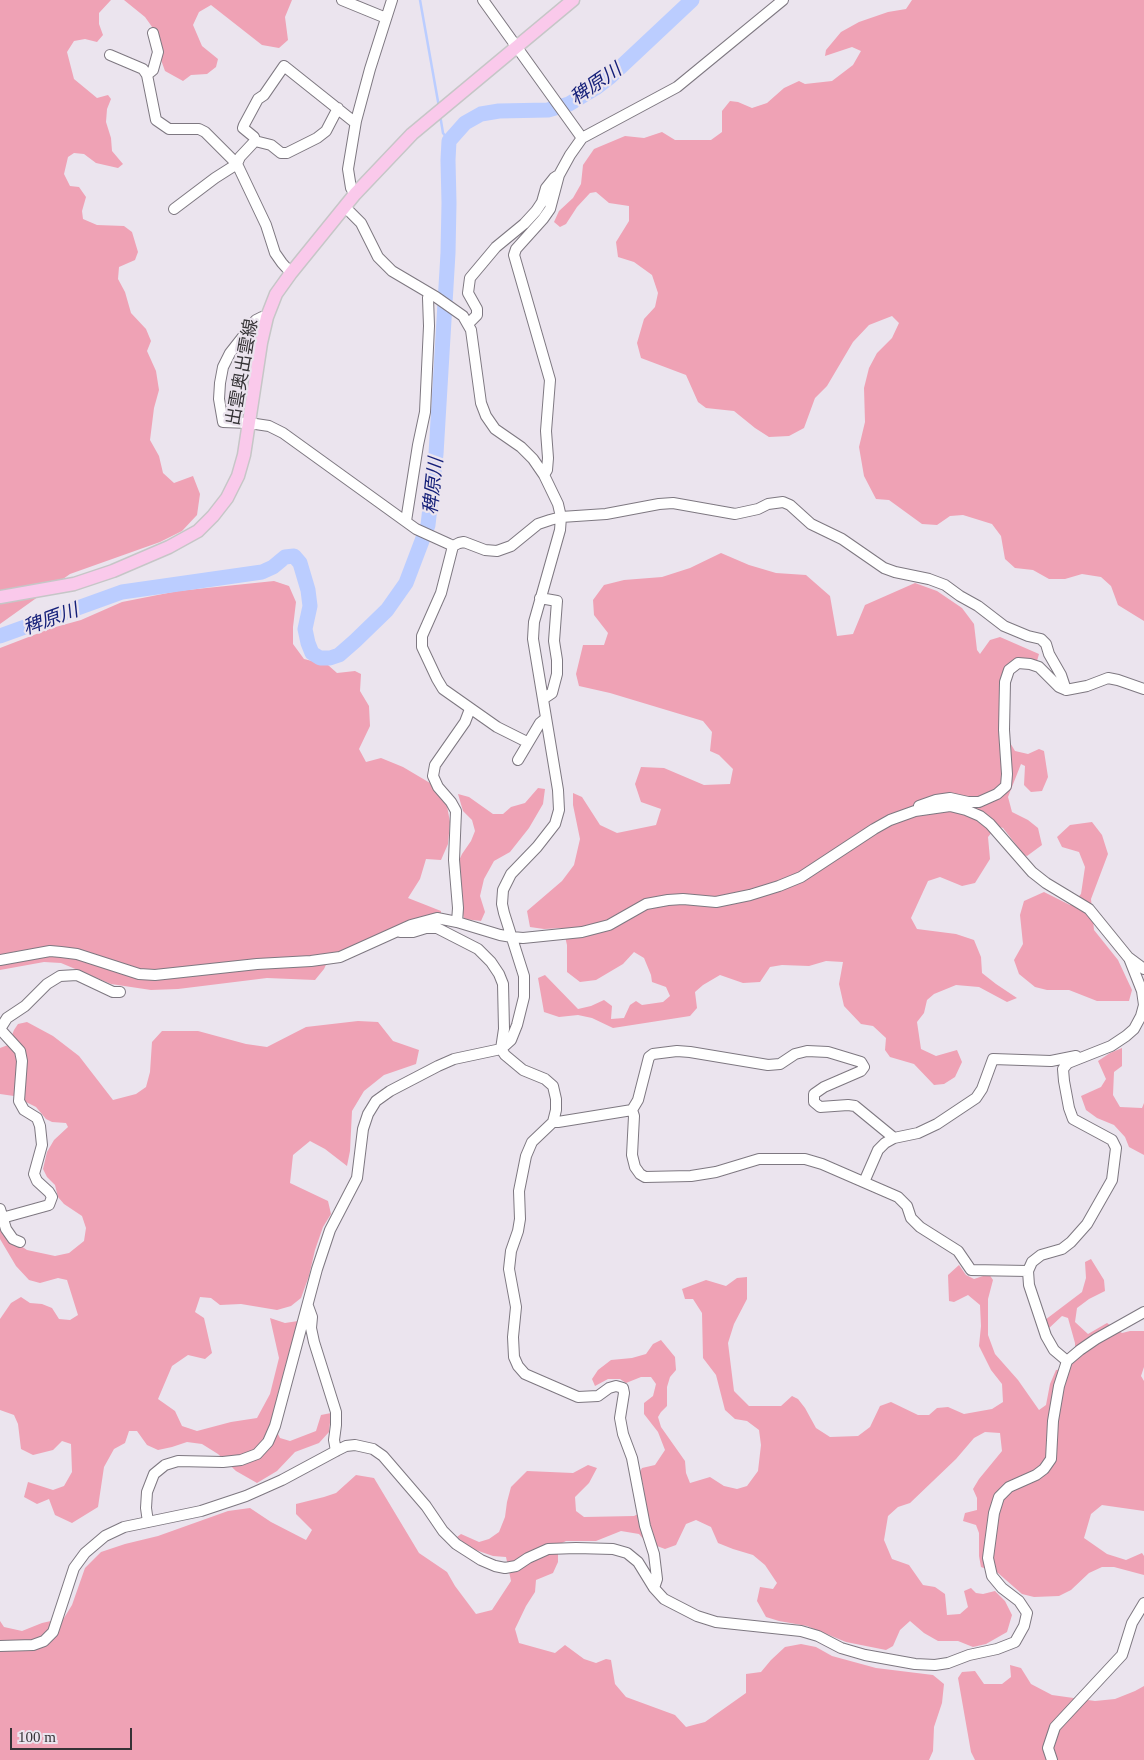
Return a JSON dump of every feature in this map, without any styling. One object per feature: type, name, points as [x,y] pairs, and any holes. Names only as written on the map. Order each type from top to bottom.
[{"type":"main road","name":"出雲奥出雲線","points":[[0,597],[74,584],[113,571],[169,548],[198,531],[214,516],[227,498],[238,476],[244,455],[261,343],[267,317],[276,294],[291,272],[355,194],[412,134],[573,0]]},
{"type":"street","points":[[342,0],[386,18]]},
{"type":"street","points":[[355,194],[351,188],[348,169],[356,121],[392,0]]},
{"type":"street","points":[[483,0],[582,138]]},
{"type":"street","points":[[544,475],[547,470],[548,458],[546,431],[550,380],[514,255],[516,249],[544,220],[550,209],[559,175],[582,138],[676,87],[783,0]]},
{"type":"street","points":[[147,75],[153,70],[158,52],[153,33]]},
{"type":"street","points":[[110,55],[143,70],[147,75],[156,120],[169,129],[199,129],[205,132],[237,164],[266,225],[275,253],[291,272]]},
{"type":"street","points":[[338,108],[326,131],[317,138],[287,153],[281,153],[271,145],[255,140],[243,128],[258,99],[264,95],[284,66],[338,108],[353,121],[356,121]]},
{"type":"street","points":[[174,209],[237,164],[240,157],[255,140]]},
{"type":"street","points":[[468,324],[476,315],[477,310],[468,293],[470,278],[496,246],[524,224],[536,211],[542,202],[546,188],[559,175]]},
{"type":"street","points":[[148,1522],[146,1508],[147,1492],[154,1474],[165,1466],[178,1462],[241,1460],[256,1454],[268,1442],[275,1426],[317,1269],[330,1230],[357,1178],[361,1160],[363,1129],[368,1114],[376,1101],[390,1091],[438,1066],[454,1059],[501,1050],[511,1040],[524,997],[524,976],[504,913],[502,904],[503,890],[511,874],[537,848],[555,824],[559,810],[558,790],[533,639],[534,622],[560,530],[560,511],[544,475],[533,459],[521,447],[495,429],[486,416],[480,403],[474,344],[468,324],[456,310],[392,271],[378,257],[361,223],[345,207]]},
{"type":"street","points":[[406,521],[425,412],[429,326],[428,298],[433,295]]},
{"type":"street","points":[[267,317],[256,320],[230,353],[223,367],[219,399],[223,422],[269,426],[283,433],[416,529],[453,546]]},
{"type":"street","points":[[527,742],[497,727],[443,689],[436,679],[422,647],[422,636],[441,593],[453,546],[459,542],[464,542],[485,550],[497,551],[512,546],[538,524],[560,511],[606,514],[673,503],[735,514],[758,509],[768,504],[783,502],[790,505],[811,524],[842,538],[884,568],[945,585],[978,606],[1004,626],[1041,639],[1046,644],[1048,654],[1061,675],[1066,690]]},
{"type":"street","points":[[540,598],[557,601],[554,635],[557,674],[552,693],[543,699]]},
{"type":"street","points":[[915,811],[920,805],[950,798],[968,802],[979,802],[997,794],[1006,786],[1005,682],[1009,670],[1018,663],[1039,667],[1060,687],[1066,690],[1087,686],[1108,678],[1144,689]]},
{"type":"street","points":[[457,922],[458,908],[454,860],[456,811],[438,787],[433,776],[435,765],[465,722],[470,709]]},
{"type":"street","points":[[518,760],[527,742],[540,723],[546,718]]},
{"type":"street","points":[[0,960],[61,952],[77,954],[139,974],[155,975],[340,957],[424,920],[437,918],[500,935],[523,938],[593,931],[619,920],[646,904],[683,899],[716,902],[780,886],[801,878],[890,820],[915,811],[950,806],[980,816],[990,824],[1032,872],[1046,883],[1089,909],[1128,957],[1144,969]]},
{"type":"street","points":[[396,932],[412,932],[426,928],[437,928],[478,949],[491,962],[503,984],[504,1029],[501,1050],[523,1070],[545,1079],[553,1086],[556,1110],[552,1122],[532,1142],[526,1156],[519,1191],[520,1219],[511,1251],[509,1269],[516,1306],[513,1337],[514,1357],[518,1366],[525,1374],[578,1397],[598,1396],[609,1388],[616,1386],[623,1388],[620,1418],[623,1434],[632,1458],[645,1526],[654,1554],[656,1579],[654,1588]]},
{"type":"street","points":[[1067,1361],[1054,1350],[1046,1336],[1029,1285],[1028,1271],[1032,1262],[1040,1255],[1062,1249],[1071,1242],[1087,1224],[1112,1180],[1116,1148],[1112,1140],[1074,1119],[1069,1108],[1064,1081],[1064,1069],[1068,1064],[1082,1057],[1111,1046],[1134,1029],[1144,1005],[1142,991],[1128,957]]},
{"type":"street","points":[[20,1242],[6,1229],[1,1213],[49,1205],[52,1197],[34,1174],[42,1145],[40,1126],[37,1118],[24,1110],[19,1101],[22,1061],[20,1051],[0,1029],[7,1018],[25,1006],[47,984],[60,976],[77,975],[113,992],[120,992]]},
{"type":"street","points":[[894,1138],[855,1106],[820,1107],[814,1102],[814,1094],[819,1090],[860,1071],[864,1067],[861,1062],[828,1052],[807,1051],[795,1054],[780,1064],[768,1065],[690,1052],[677,1051],[653,1054],[649,1057],[638,1100],[632,1110],[634,1116],[632,1155],[635,1167],[645,1177],[691,1176],[716,1172],[759,1159],[805,1159],[822,1164],[898,1197],[906,1206],[911,1218],[958,1251],[971,1270],[1028,1271]]},
{"type":"street","points":[[864,1182],[878,1150],[886,1143],[894,1138],[918,1133],[937,1124],[976,1098],[982,1089],[993,1059],[1051,1061],[1073,1055],[1082,1057]]},
{"type":"street","points":[[552,1122],[632,1110]]},
{"type":"street","points":[[308,1305],[312,1317],[314,1342],[336,1412],[334,1440],[336,1451]]},
{"type":"street","points":[[0,1646],[33,1646],[44,1641],[53,1632],[74,1568],[85,1553],[105,1536],[124,1527],[201,1511],[246,1496],[282,1480],[346,1446],[355,1445],[373,1450],[383,1456],[426,1506],[443,1531],[456,1544],[481,1560],[495,1566],[506,1568],[516,1566],[548,1549],[613,1549],[626,1553],[638,1562],[654,1588],[664,1599],[697,1616],[716,1622],[801,1631],[818,1636],[841,1648],[865,1655],[915,1664],[935,1665],[948,1663],[970,1655],[997,1649],[1015,1642],[1024,1626],[1027,1613],[1019,1602],[1002,1588],[992,1576],[988,1558],[994,1513],[999,1497],[1009,1487],[1036,1475],[1044,1469],[1051,1458],[1058,1394],[1067,1361],[1096,1339],[1144,1312]]},
{"type":"street","points":[[1052,1760],[1048,1748],[1055,1727],[1122,1655],[1132,1623],[1144,1603]]},
{"type":"shaded area","points":[[0,0],[111,0],[99,13],[99,24],[103,35],[97,42],[85,39],[74,41],[67,52],[74,79],[97,98],[108,95],[111,99],[107,109],[106,122],[111,138],[112,151],[123,164],[118,168],[96,163],[84,154],[74,153],[68,157],[64,174],[70,186],[79,187],[86,197],[82,211],[83,219],[97,225],[124,226],[132,232],[138,252],[135,260],[119,267],[118,279],[125,292],[131,313],[146,329],[151,341],[147,351],[156,371],[159,390],[154,408],[150,440],[159,456],[163,473],[174,483],[193,476],[200,494],[197,515],[182,531],[160,542],[70,574],[0,624]]},
{"type":"shaded area","points":[[124,0],[292,0],[285,17],[288,40],[279,48],[262,45],[211,5],[199,12],[193,25],[202,46],[218,59],[216,67],[207,74],[191,75],[183,81],[165,71],[161,60],[160,38],[145,17]]},
{"type":"shaded area","points":[[912,0],[1144,0],[1144,621],[1118,605],[1111,586],[1101,577],[1082,574],[1065,579],[1049,579],[1033,570],[1015,568],[1005,559],[1001,536],[992,524],[963,515],[950,516],[937,525],[922,524],[889,500],[876,499],[864,476],[859,447],[865,422],[864,388],[869,368],[877,353],[892,338],[899,323],[892,316],[869,325],[853,342],[827,386],[815,398],[804,428],[789,436],[769,437],[734,411],[706,408],[698,402],[686,375],[641,358],[637,343],[644,319],[655,307],[658,293],[652,275],[634,262],[618,257],[616,242],[629,221],[629,206],[609,203],[596,192],[590,193],[577,207],[566,224],[560,227],[554,222],[559,211],[573,198],[581,184],[583,165],[594,149],[625,136],[644,138],[662,132],[675,140],[711,140],[722,132],[722,111],[730,101],[752,108],[767,103],[784,88],[799,81],[805,84],[832,81],[853,65],[861,51],[852,47],[825,56],[826,50],[841,32],[859,22],[888,12],[906,9]]},
{"type":"shaded area","points":[[721,553],[749,565],[776,573],[806,575],[830,596],[837,636],[853,634],[865,605],[915,583],[937,591],[962,608],[974,624],[977,650],[980,654],[990,640],[1000,637],[1039,654],[1037,661],[1004,671],[1009,741],[1015,751],[1028,754],[1039,749],[1044,751],[1048,777],[1042,791],[1031,792],[1024,785],[1025,766],[1021,764],[1008,797],[1012,812],[1028,820],[1038,828],[1042,845],[1027,856],[1024,855],[1003,828],[997,826],[988,837],[990,859],[975,883],[962,886],[940,877],[928,881],[911,918],[917,929],[956,934],[974,940],[981,957],[982,973],[1017,998],[1007,1002],[979,987],[956,985],[934,994],[927,1000],[924,1013],[917,1022],[921,1049],[936,1056],[957,1050],[962,1062],[955,1077],[944,1084],[934,1085],[914,1064],[890,1057],[885,1050],[886,1038],[873,1026],[861,1024],[844,1006],[839,984],[843,962],[826,961],[809,966],[782,965],[770,967],[760,982],[743,983],[720,975],[695,992],[697,1008],[690,1016],[613,1028],[592,1018],[578,1015],[559,1017],[544,1012],[538,978],[545,975],[578,1009],[604,1000],[612,1006],[611,1019],[624,1018],[630,1005],[636,1001],[642,1005],[663,1002],[670,996],[666,987],[652,982],[644,958],[634,952],[623,964],[596,980],[580,982],[567,972],[567,945],[563,928],[544,929],[530,927],[527,911],[562,881],[574,865],[580,839],[573,805],[573,793],[582,797],[600,825],[617,833],[656,825],[661,809],[641,802],[635,784],[641,767],[664,768],[704,785],[730,784],[733,769],[719,755],[710,751],[712,732],[703,721],[610,693],[579,686],[576,674],[583,645],[604,645],[608,633],[594,615],[593,600],[604,585],[624,580],[662,577],[690,568]]},
{"type":"shaded area","points":[[274,581],[289,586],[296,602],[293,644],[304,659],[328,665],[337,673],[355,671],[361,674],[360,691],[369,706],[370,726],[359,749],[366,762],[381,758],[403,767],[430,783],[447,806],[450,822],[448,844],[441,860],[426,859],[420,879],[408,898],[441,911],[441,916],[331,954],[324,969],[315,980],[267,978],[178,989],[151,990],[111,984],[61,963],[44,962],[0,970],[0,648],[52,628],[81,620],[122,602],[178,591]]},
{"type":"shaded area","points":[[538,788],[545,789],[543,804],[529,828],[510,852],[494,861],[484,879],[480,896],[485,912],[481,921],[464,919],[457,883],[457,865],[475,831],[472,820],[463,811],[458,794],[469,797],[493,814],[503,814],[511,807],[525,803]]},
{"type":"shaded area","points":[[1092,822],[1102,835],[1108,854],[1091,899],[1094,930],[1118,960],[1132,990],[1129,1001],[1097,1001],[1069,990],[1047,990],[1035,987],[1019,974],[1014,960],[1023,944],[1020,915],[1024,901],[1044,892],[1070,905],[1081,894],[1085,867],[1079,852],[1062,847],[1057,837],[1070,825]]},
{"type":"shaded area","points":[[358,1021],[378,1022],[393,1041],[419,1050],[416,1064],[384,1075],[364,1091],[352,1111],[350,1151],[347,1166],[325,1149],[310,1141],[293,1155],[290,1183],[328,1201],[331,1214],[323,1227],[301,1298],[291,1306],[277,1310],[241,1304],[220,1305],[211,1298],[200,1297],[195,1312],[204,1318],[212,1353],[205,1359],[188,1355],[172,1366],[158,1399],[175,1411],[182,1426],[197,1431],[231,1422],[257,1418],[270,1394],[279,1358],[270,1318],[285,1323],[298,1321],[272,1422],[280,1438],[290,1441],[316,1431],[321,1415],[331,1413],[329,1432],[319,1443],[295,1452],[277,1471],[257,1483],[236,1471],[218,1454],[202,1444],[187,1442],[158,1450],[147,1445],[137,1431],[129,1431],[125,1443],[114,1449],[104,1467],[98,1507],[72,1523],[55,1515],[49,1499],[37,1504],[24,1497],[28,1482],[53,1490],[64,1486],[72,1472],[71,1444],[62,1441],[53,1450],[33,1455],[21,1449],[18,1424],[14,1415],[0,1410],[0,1319],[11,1303],[21,1297],[30,1303],[42,1304],[52,1308],[59,1319],[70,1320],[78,1315],[67,1280],[58,1278],[40,1283],[29,1280],[16,1266],[0,1239],[0,1219],[12,1240],[27,1250],[55,1256],[69,1253],[84,1241],[86,1228],[82,1216],[64,1204],[58,1197],[55,1185],[47,1177],[43,1169],[47,1152],[54,1140],[68,1127],[66,1123],[52,1122],[46,1119],[36,1107],[14,1096],[0,1094],[0,1048],[8,1045],[18,1024],[27,1022],[53,1036],[79,1056],[113,1100],[136,1094],[146,1087],[150,1072],[152,1042],[162,1031],[198,1031],[246,1044],[267,1047],[306,1027]]},
{"type":"shaded area","points":[[1122,1048],[1122,1066],[1114,1072],[1113,1095],[1120,1107],[1142,1108],[1144,1103],[1144,1155],[1129,1147],[1125,1137],[1114,1125],[1097,1118],[1086,1110],[1081,1096],[1101,1087],[1106,1079],[1098,1061]]},
{"type":"shaded area","points":[[1091,1259],[1104,1280],[1105,1291],[1077,1308],[1075,1322],[1088,1334],[1107,1323],[1122,1333],[1144,1331],[1144,1367],[1141,1376],[1144,1381],[1144,1511],[1102,1505],[1091,1514],[1084,1538],[1107,1554],[1126,1560],[1142,1553],[1144,1556],[1144,1575],[1114,1567],[1102,1567],[1089,1573],[1071,1590],[1059,1596],[1034,1597],[1022,1594],[998,1573],[981,1567],[979,1533],[976,1525],[963,1521],[965,1513],[977,1510],[977,1498],[973,1489],[1002,1451],[1000,1433],[985,1432],[974,1438],[956,1459],[910,1503],[898,1507],[888,1516],[884,1540],[892,1559],[909,1565],[923,1585],[935,1587],[945,1594],[947,1615],[960,1614],[968,1607],[964,1591],[971,1588],[976,1593],[983,1594],[995,1591],[1005,1601],[1012,1615],[1007,1632],[986,1644],[973,1647],[958,1641],[938,1641],[924,1633],[910,1621],[900,1630],[893,1646],[886,1650],[846,1642],[807,1626],[766,1617],[757,1601],[760,1587],[773,1589],[777,1583],[765,1565],[753,1555],[718,1543],[711,1527],[696,1520],[686,1524],[676,1545],[665,1549],[646,1542],[639,1534],[621,1531],[596,1541],[566,1541],[558,1545],[558,1562],[553,1573],[536,1580],[535,1592],[515,1629],[519,1643],[555,1653],[565,1645],[584,1659],[596,1663],[606,1659],[611,1660],[615,1684],[626,1697],[675,1715],[686,1727],[705,1722],[746,1693],[746,1674],[761,1672],[785,1647],[801,1644],[816,1647],[832,1656],[876,1668],[933,1675],[944,1684],[942,1703],[934,1727],[933,1751],[929,1760],[0,1760],[0,1621],[4,1627],[22,1631],[42,1623],[64,1618],[72,1605],[85,1568],[101,1552],[158,1536],[228,1511],[250,1508],[271,1522],[306,1540],[312,1530],[296,1514],[296,1504],[336,1493],[356,1475],[374,1478],[419,1553],[447,1572],[476,1614],[492,1610],[511,1581],[506,1557],[493,1556],[470,1548],[457,1537],[461,1534],[479,1542],[489,1539],[499,1532],[505,1517],[511,1487],[527,1471],[573,1473],[588,1465],[597,1468],[589,1483],[575,1497],[576,1511],[584,1517],[634,1516],[646,1510],[643,1484],[639,1473],[642,1468],[655,1465],[665,1450],[658,1432],[644,1414],[644,1403],[653,1396],[656,1384],[651,1377],[641,1377],[626,1383],[620,1379],[608,1379],[595,1386],[592,1379],[598,1370],[611,1360],[632,1358],[646,1354],[653,1344],[661,1340],[675,1357],[676,1370],[670,1377],[667,1387],[667,1406],[658,1417],[661,1427],[685,1461],[686,1473],[690,1483],[710,1477],[724,1486],[737,1489],[747,1486],[758,1471],[761,1445],[759,1430],[747,1421],[735,1419],[725,1410],[716,1375],[703,1358],[702,1313],[693,1299],[685,1299],[682,1289],[706,1280],[726,1286],[737,1278],[747,1277],[747,1299],[734,1324],[728,1343],[734,1391],[749,1406],[781,1406],[792,1396],[798,1399],[805,1408],[816,1428],[830,1437],[858,1436],[870,1427],[880,1406],[891,1402],[918,1415],[929,1415],[937,1408],[948,1407],[964,1414],[992,1409],[1003,1402],[1002,1384],[991,1370],[979,1346],[981,1326],[980,1305],[968,1295],[954,1302],[949,1301],[948,1275],[959,1265],[966,1275],[974,1279],[989,1274],[993,1280],[988,1299],[988,1335],[995,1354],[1018,1380],[1039,1410],[1046,1405],[1050,1384],[1056,1370],[1069,1368],[1075,1360],[1075,1343],[1068,1318],[1062,1316],[1047,1330],[1045,1320],[1082,1292],[1086,1278],[1085,1262]]},
{"type":"shaded area","points":[[1010,1665],[1021,1668],[1031,1684],[1052,1695],[1095,1701],[1115,1699],[1144,1686],[1144,1760],[975,1760],[971,1752],[958,1678],[962,1672],[975,1671],[984,1684],[1002,1684],[1011,1677]]},
{"type":"waterway","points":[[420,0],[439,107]]},
{"type":"waterway","name":"稗原川","points":[[0,636],[122,592],[262,572],[273,567],[285,557],[294,556],[300,563],[308,590],[310,606],[305,629],[312,653],[320,658],[330,658],[339,655],[355,641],[387,610],[406,583],[428,525],[436,454],[448,253],[449,141],[465,123],[481,114],[499,111],[548,110],[569,104],[610,77],[692,0]]},
{"type":"waterway","points":[[440,115],[443,133],[449,141]]}]
